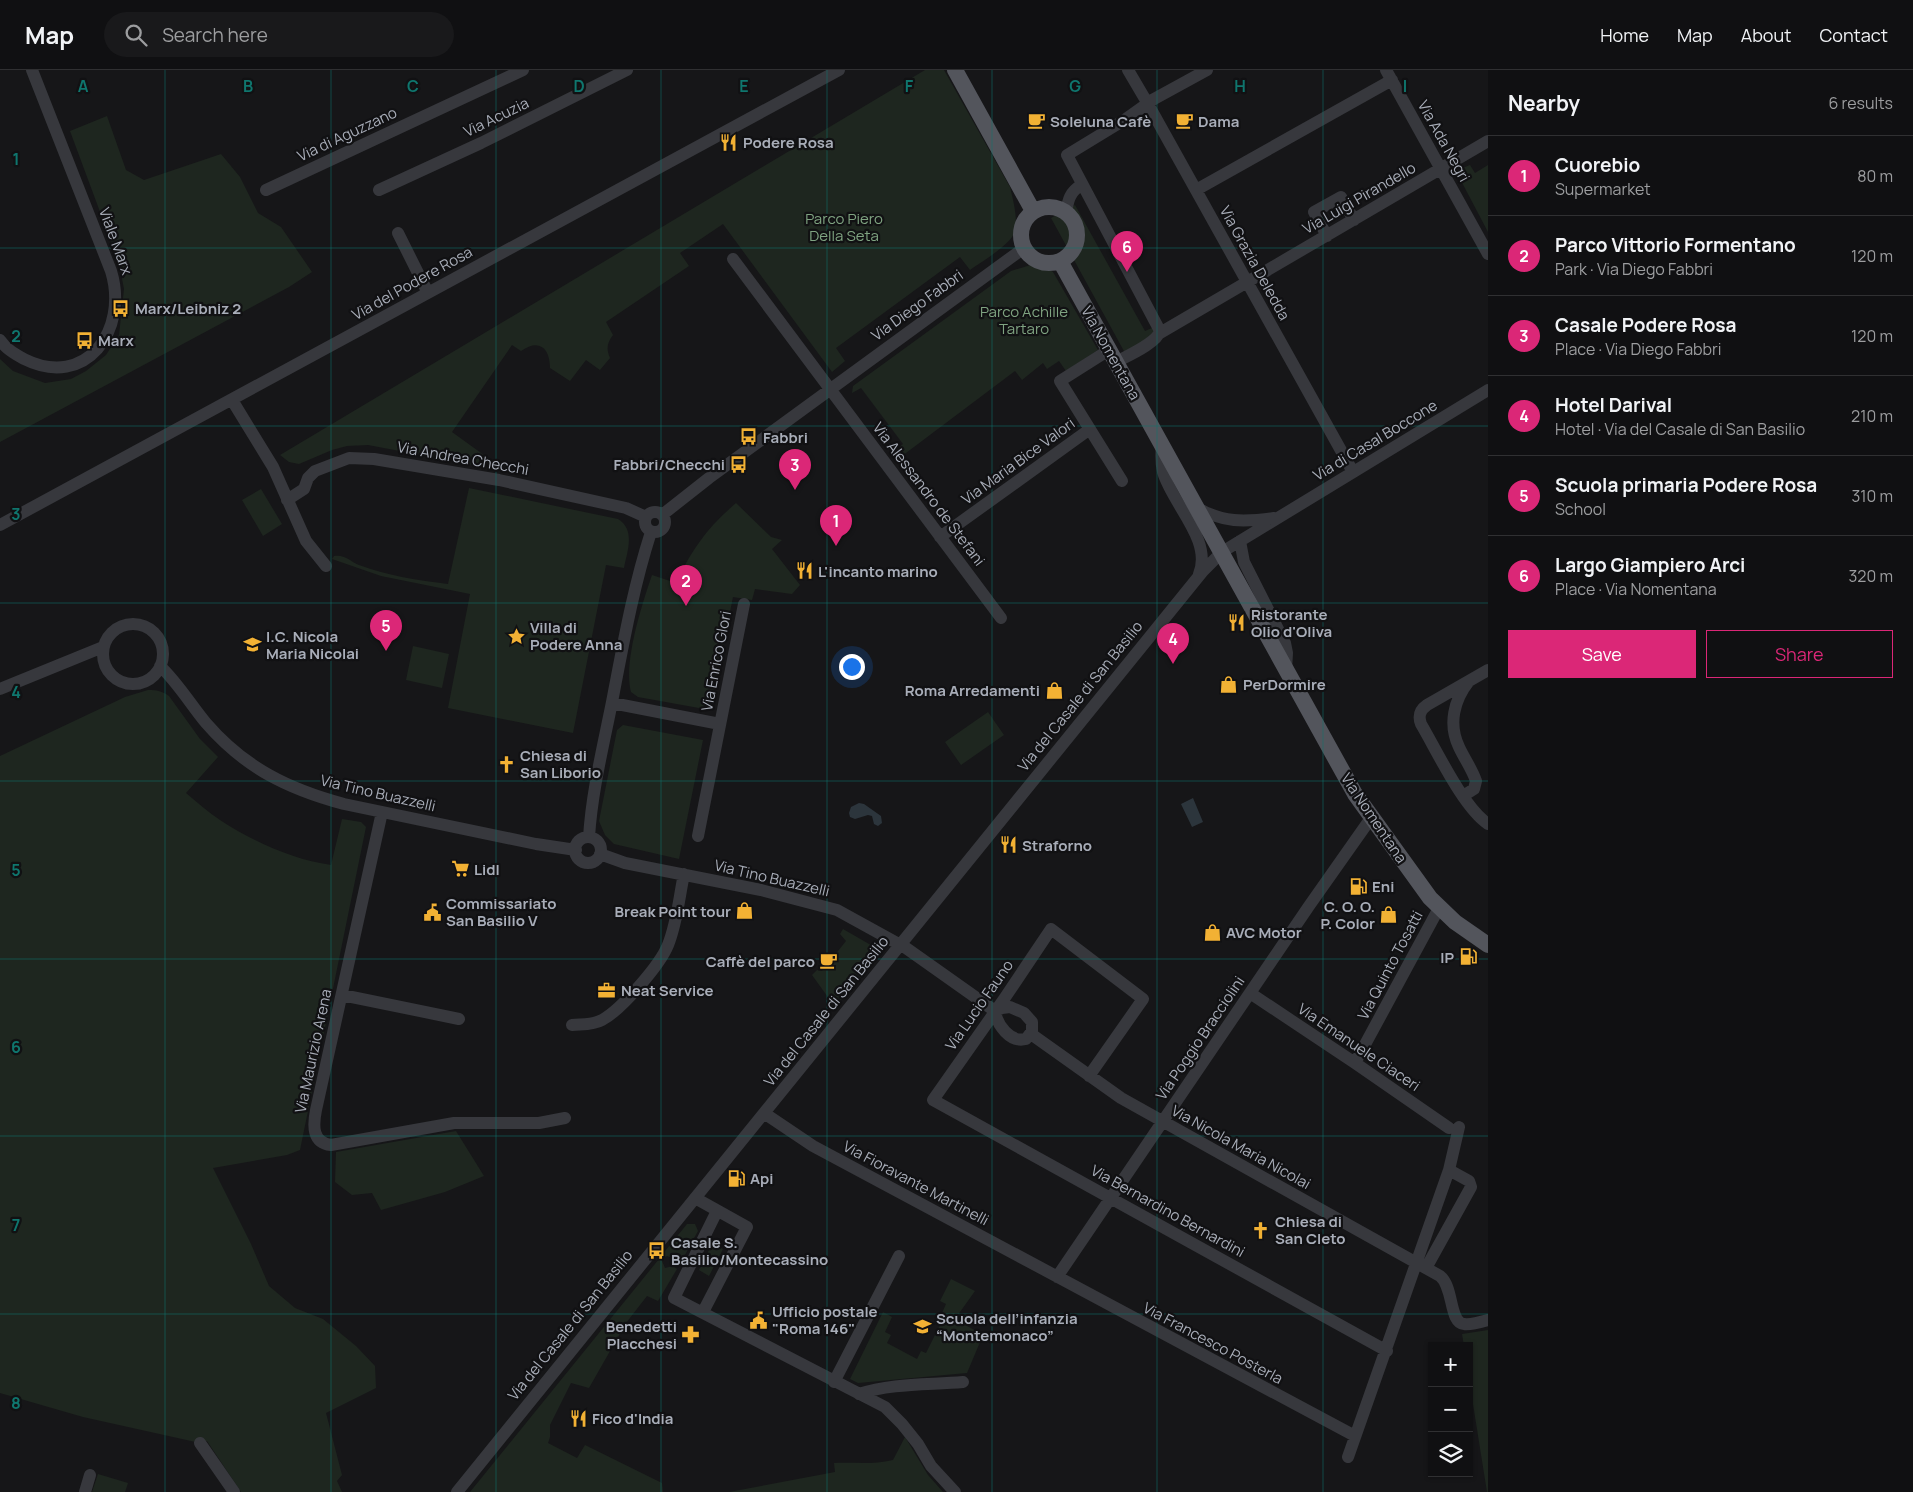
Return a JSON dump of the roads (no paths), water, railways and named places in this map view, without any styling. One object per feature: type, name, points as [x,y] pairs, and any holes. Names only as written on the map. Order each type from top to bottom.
[{"type":"main road","points":[[955,70],[1034,211]]},
{"type":"main road","points":[[1047,207],[1060,209],[1066,213],[1074,223],[1077,236],[1073,249],[1060,261],[1051,263],[1038,261],[1032,257],[1024,248],[1022,240],[1022,227],[1025,221],[1034,211],[1047,207]]},
{"type":"main road","name":"Via Nomentana","points":[[1060,261],[1349,785],[1415,880],[1439,908],[1454,922],[1488,945]]},
{"type":"street","name":"Viale Marx","points":[[0,340],[12,352],[36,364],[56,367],[68,365],[88,356],[102,343],[111,328],[115,307],[116,289],[111,271],[32,70]]},
{"type":"street","name":"Via di Aguzzano","points":[[266,190],[523,70]]},
{"type":"street","name":"Via Acuzia","points":[[379,190],[481,143],[627,70]]},
{"type":"street","name":"Via del Podere Rosa","points":[[0,525],[839,70]]},
{"type":"street","name":"Via Grazia Deledda","points":[[1128,70],[1353,472]]},
{"type":"street","points":[[1160,333],[1067,155],[1148,104],[1207,70]]},
{"type":"street","points":[[1196,190],[1389,75]]},
{"type":"street","name":"Via Ada Negri","points":[[1389,75],[1488,254]]},
{"type":"street","name":"Via Luigi Pirandello","points":[[1112,356],[1148,344],[1160,333],[1488,142]]},
{"type":"street","points":[[1066,213],[1070,194],[1082,185]]},
{"type":"street","points":[[1327,236],[1314,212],[1341,197],[1354,220]]},
{"type":"street","points":[[398,233],[428,293]]},
{"type":"street","name":"Via Diego Fabbri","points":[[662,515],[830,388],[1024,248]]},
{"type":"street","points":[[733,259],[830,388]]},
{"type":"street","name":"Via Maria Bice Valori","points":[[1112,356],[1060,381],[1122,481]]},
{"type":"street","name":"Via Alessandro de Stefani","points":[[830,388],[1002,618]]},
{"type":"street","name":"Via di Casal Boccone","points":[[1222,552],[1488,390]]},
{"type":"street","points":[[232,400],[273,467],[306,541],[326,566]]},
{"type":"street","name":"Via Maria Bice Valori","points":[[940,537],[1090,429]]},
{"type":"street","name":"Via Nomentana","points":[[1162,446],[1162,465],[1165,479],[1200,546],[1203,560],[1199,574]]},
{"type":"street","name":"Via Andrea Checchi","points":[[287,500],[304,489],[308,478],[315,471],[349,458],[374,459],[499,480],[626,508],[646,517]]},
{"type":"street","name":"Via di Casal Boccone","points":[[1196,507],[1212,516],[1233,521],[1251,521],[1278,517]]},
{"type":"street","points":[[653,512],[662,515],[665,522],[659,532],[651,532],[645,527],[646,517],[653,512]]},
{"type":"street","points":[[589,837],[597,776],[636,580],[651,532]]},
{"type":"street","name":"Via Nomentana","points":[[1240,541],[1244,562],[1286,646],[1286,670]]},
{"type":"street","name":"Via del Casale di San Basilio","points":[[457,1492],[1199,574],[1222,552]]},
{"type":"street","name":"Via Enrico Glori","points":[[698,836],[744,604]]},
{"type":"street","points":[[132,623],[142,625],[151,630],[160,642],[163,656],[160,666],[155,675],[147,681],[138,684],[128,684],[118,681],[110,675],[105,666],[102,657],[103,647],[107,638],[122,625],[132,623]]},
{"type":"street","points":[[0,689],[103,647]]},
{"type":"street","name":"Via Tino Buazzelli","points":[[160,666],[215,733],[235,752],[274,779],[313,795],[382,812],[576,850]]},
{"type":"street","points":[[1488,670],[1427,705],[1420,713],[1421,724],[1464,796],[1476,815],[1488,824]]},
{"type":"street","points":[[1464,796],[1474,789],[1476,782],[1456,741],[1452,723],[1458,701],[1472,678]]},
{"type":"street","name":"Via Enrico Glori","points":[[612,703],[720,724]]},
{"type":"street","name":"Via Maurizio Arena","points":[[382,812],[315,1117],[314,1131],[321,1143],[336,1144],[454,1123],[539,1123],[565,1118]]},
{"type":"street","name":"Via Poggio Bracciolini","points":[[1057,1277],[1371,818]]},
{"type":"street","points":[[589,837],[598,842],[601,848],[597,859],[587,862],[578,857],[576,850],[578,843],[582,839],[589,837]]},
{"type":"street","name":"Via Tino Buazzelli","points":[[600,854],[625,863],[761,890],[837,910],[900,945]]},
{"type":"street","points":[[572,1025],[596,1023],[608,1017],[659,962],[669,943],[684,874]]},
{"type":"street","name":"Via Quinto Tosatti","points":[[1355,1063],[1439,908]]},
{"type":"street","name":"Via Lucio Fauno","points":[[933,1100],[1051,929],[1143,999],[1089,1076]]},
{"type":"street","points":[[900,945],[995,1011],[997,1022],[1014,1038],[1023,1040],[1031,1034],[1032,1022],[1020,1010],[1010,1007],[995,1011]]},
{"type":"street","name":"Via Emanuele Ciaceri","points":[[1250,993],[1454,1128],[1449,1170]]},
{"type":"street","points":[[342,994],[459,1019]]},
{"type":"street","name":"Via Nicola Maria Nicolai","points":[[1031,1034],[1121,1098],[1421,1266],[1446,1282],[1449,1288],[1453,1313],[1459,1322],[1464,1324],[1488,1320]]},
{"type":"street","name":"Via Bernardino Bernardini","points":[[933,1100],[1386,1351]]},
{"type":"street","name":"Via Fioravante Martinelli","points":[[764,1113],[813,1146],[1057,1277]]},
{"type":"street","points":[[1348,1457],[1386,1351],[1421,1266],[1449,1170],[1469,1180],[1471,1187],[1421,1266]]},
{"type":"street","points":[[695,1198],[747,1227],[703,1312]]},
{"type":"street","points":[[717,1211],[674,1298],[885,1407],[902,1424],[918,1444],[931,1466],[955,1492]]},
{"type":"street","points":[[834,1382],[899,1256]]},
{"type":"street","name":"Via Francesco Posterla","points":[[1057,1277],[1355,1436]]},
{"type":"street","points":[[859,1394],[867,1391],[963,1382]]},
{"type":"street","points":[[200,1443],[234,1492]]},
{"type":"street","points":[[85,1492],[90,1475]]},
{"type":"place","name":"Soleluna Cafè","points":[[1036,121]]},
{"type":"place","name":"Dama","points":[[1184,121]]},
{"type":"place","name":"Podere Rosa","points":[[729,142]]},
{"type":"place","name":"Largo Giampiero Arci","points":[[1127,272]]},
{"type":"place","name":"Marx/Leibniz 2","points":[[121,308]]},
{"type":"place","name":"Marx","points":[[84,340]]},
{"type":"place","name":"Fabbri","points":[[749,437]]},
{"type":"place","name":"Fabbri/Checchi","points":[[739,464]]},
{"type":"place","name":"Casale Podere Rosa","points":[[795,490]]},
{"type":"place","name":"Cuorebio","points":[[836,546]]},
{"type":"place","name":"L'incanto marino","points":[[804,571]]},
{"type":"place","name":"Parco Vittorio Formentano","points":[[686,606]]},
{"type":"place","name":"Ristorante Olio d'Oliva","points":[[1237,623]]},
{"type":"place","name":"Villa di Podere Anna","points":[[516,636]]},
{"type":"place","name":"I.C. Nicola Maria Nicolai","points":[[252,645]]},
{"type":"place","name":"Scuola primaria Podere Rosa","points":[[386,651]]},
{"type":"place","name":"Hotel Darival","points":[[1173,664]]},
{"type":"place","name":"PerDormire","points":[[1229,684]]},
{"type":"place","name":"Roma Arredamenti","points":[[1054,690]]},
{"type":"place","name":"Chiesa di San Liborio","points":[[506,764]]},
{"type":"place","name":"Straforno","points":[[1008,845]]},
{"type":"place","name":"Lidl","points":[[460,869]]},
{"type":"place","name":"Eni","points":[[1358,886]]},
{"type":"place","name":"Break Point tour","points":[[745,911]]},
{"type":"place","name":"Commissariato San Basilio V","points":[[432,912]]},
{"type":"place","name":"C. O. O. P. Color","points":[[1389,915]]},
{"type":"place","name":"AVC Motor","points":[[1212,932]]},
{"type":"place","name":"IP","points":[[1468,957]]},
{"type":"place","name":"Caffè del parco","points":[[829,961]]},
{"type":"place","name":"Neat Service","points":[[607,990]]},
{"type":"place","name":"Api","points":[[736,1178]]},
{"type":"place","name":"Chiesa di San Cleto","points":[[1261,1230]]},
{"type":"place","name":"Casale S. Basilio/Montecassino","points":[[657,1251]]},
{"type":"place","name":"Ufficio postale \"Roma 146\"","points":[[758,1320]]},
{"type":"place","name":"Scuola dell’infanzia “Montemonaco”","points":[[922,1327]]},
{"type":"place","name":"Benedetti Placchesi","points":[[691,1335]]},
{"type":"place","name":"Fico d'India","points":[[578,1418]]},
{"type":"park label","name":"Parco Piero Della Seta","points":[[844,226]]},
{"type":"park label","name":"Parco Achille Tartaro","points":[[1024,320]]}]
